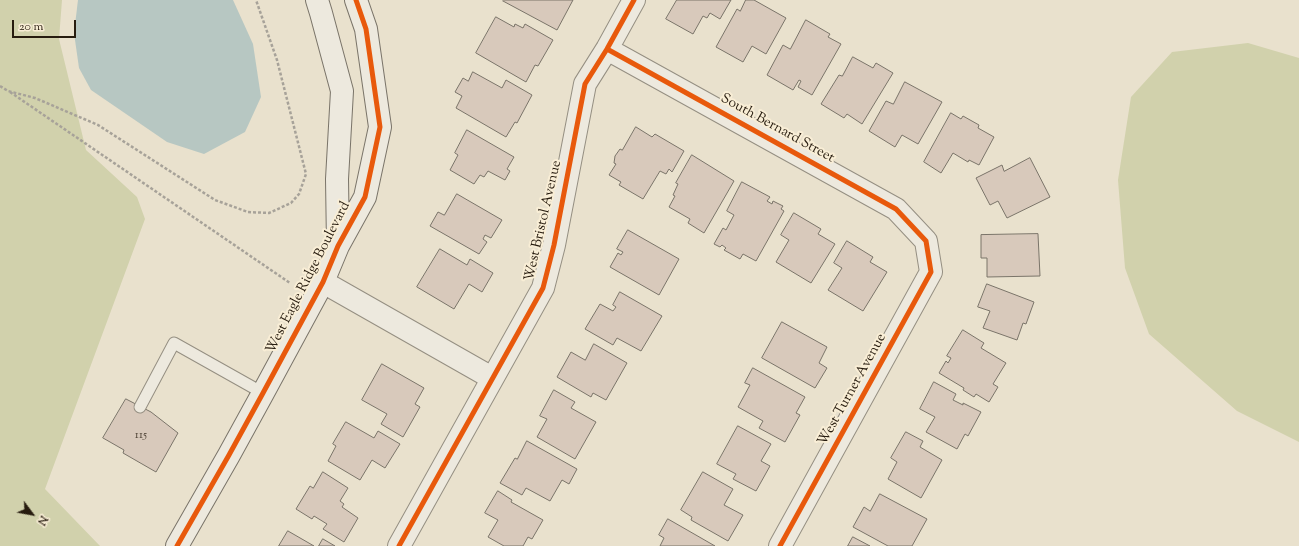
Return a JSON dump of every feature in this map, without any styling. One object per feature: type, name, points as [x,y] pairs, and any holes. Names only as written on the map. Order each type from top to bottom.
[{"type":"street","name":"West Eagle Ridge Boulevard","points":[[317,0],[342,91],[337,179],[338,246]]},
{"type":"street","name":"West Eagle Ridge Boulevard","points":[[177,546],[229,455],[323,282],[338,246],[365,196],[380,127],[366,29],[356,0]]},
{"type":"street","name":"West Bristol Avenue","points":[[399,546],[542,288],[554,246],[585,84],[607,49],[634,0]]},
{"type":"street","name":"South Bernard Street","points":[[607,49],[896,209],[926,241]]},
{"type":"street","name":"West Turner Avenue","points":[[780,546],[931,272],[926,241]]},
{"type":"street","points":[[323,282],[492,378]]},
{"type":"lane","points":[[140,406],[174,343],[263,393]]},
{"type":"path","points":[[8,91],[35,98],[98,125],[215,200],[248,212],[269,213],[291,203],[299,194],[306,174],[277,60],[256,0]]},
{"type":"path","points":[[0,86],[290,283]]},
{"type":"green space","points":[[0,0],[62,0],[59,39],[86,150],[137,197],[145,219],[45,489],[100,546],[0,546]]},
{"type":"green space","points":[[1248,43],[1299,58],[1299,442],[1237,411],[1149,334],[1125,268],[1118,180],[1131,97],[1172,52]]},
{"type":"shaded area","points":[[78,0],[233,0],[253,44],[261,97],[245,132],[204,154],[167,142],[91,90],[79,68],[74,33]]},
{"type":"building","points":[[573,0],[557,30],[503,1]]},
{"type":"building","points":[[677,0],[731,0],[720,19],[710,13],[707,18],[703,16],[693,34],[666,19]]},
{"type":"building","points":[[746,0],[754,0],[786,18],[766,54],[752,46],[743,62],[716,47],[737,9],[740,11]]},
{"type":"building","points":[[496,17],[514,27],[515,24],[523,28],[525,24],[553,40],[538,66],[535,65],[526,82],[476,53]]},
{"type":"building","points":[[806,20],[830,34],[828,37],[841,44],[812,95],[798,87],[801,81],[799,80],[793,90],[767,75],[783,45],[790,49]]},
{"type":"building","points":[[853,57],[873,68],[876,63],[893,73],[862,124],[847,114],[844,118],[821,104],[839,75],[842,76]]},
{"type":"building","points":[[473,72],[502,88],[506,80],[532,95],[517,123],[515,122],[506,137],[456,108],[462,96],[455,92],[463,78],[468,81]]},
{"type":"building","points":[[905,82],[942,102],[918,144],[902,135],[895,147],[869,131],[886,101],[893,104]]},
{"type":"building","points":[[951,113],[961,119],[963,116],[979,125],[978,128],[994,137],[979,165],[969,160],[968,162],[953,153],[941,173],[924,162]]},
{"type":"building","points":[[636,127],[652,137],[655,134],[684,151],[672,172],[669,169],[666,174],[660,171],[643,199],[619,185],[621,182],[609,175],[616,164],[614,163],[615,156],[620,149],[622,150]]},
{"type":"building","points":[[467,130],[514,157],[507,169],[510,171],[505,180],[488,171],[484,177],[480,175],[474,184],[450,170],[458,155],[455,153]]},
{"type":"building","points":[[692,155],[734,181],[704,233],[688,223],[690,219],[669,207],[675,196],[673,195],[678,184],[676,183]]},
{"type":"building","points":[[1030,158],[1050,197],[1007,218],[998,201],[990,205],[976,178],[1002,165],[1004,171]]},
{"type":"building","points":[[742,182],[770,197],[767,201],[772,204],[773,201],[783,206],[781,209],[784,211],[756,261],[743,254],[740,259],[724,250],[726,248],[722,245],[720,247],[714,244],[723,228],[726,230],[734,215],[727,211]]},
{"type":"building","points":[[457,194],[502,220],[491,238],[485,235],[483,239],[487,242],[479,254],[430,226],[438,212],[444,215]]},
{"type":"building","points":[[794,213],[821,229],[818,234],[835,244],[811,283],[776,262],[789,240],[781,235]]},
{"type":"building","points":[[628,230],[679,259],[659,295],[610,267],[618,253],[621,255],[623,252],[617,249]]},
{"type":"building","points":[[1038,234],[1040,276],[987,277],[987,258],[981,258],[981,235]]},
{"type":"building","points":[[847,241],[873,257],[870,262],[887,272],[863,311],[828,290],[842,268],[834,263]]},
{"type":"building","points":[[440,249],[467,265],[470,259],[493,273],[482,292],[469,284],[454,309],[417,287]]},
{"type":"building","points":[[987,284],[1034,302],[1026,324],[1023,323],[1017,340],[983,328],[990,311],[978,307]]},
{"type":"building","points":[[620,292],[662,316],[641,351],[617,338],[613,345],[585,329],[600,304],[613,311],[616,307],[613,305]]},
{"type":"building","points":[[782,322],[827,347],[819,363],[827,368],[815,388],[762,358]]},
{"type":"building","points":[[963,330],[984,343],[981,348],[1006,363],[993,384],[998,387],[989,402],[976,394],[974,397],[963,390],[964,388],[939,373],[946,361],[948,363],[951,358],[947,356]]},
{"type":"building","points":[[594,344],[627,363],[606,400],[593,393],[591,397],[557,377],[571,352],[585,360]]},
{"type":"building","points":[[382,364],[424,388],[415,404],[420,407],[403,437],[381,424],[387,414],[362,400]]},
{"type":"building","points":[[753,368],[805,397],[796,413],[800,415],[785,442],[759,428],[763,421],[738,407],[750,385],[745,383]]},
{"type":"building","points":[[934,382],[956,394],[953,400],[981,412],[968,436],[965,434],[957,449],[926,432],[935,417],[920,409]]},
{"type":"building","points":[[554,390],[575,402],[571,408],[596,422],[575,459],[537,437],[547,419],[540,416]]},
{"type":"building","points":[[126,399],[151,412],[178,433],[156,472],[123,453],[124,450],[103,438]]},
{"type":"building","points":[[346,422],[374,438],[378,431],[400,444],[385,468],[372,460],[360,480],[328,461],[336,446],[333,444]]},
{"type":"building","points":[[738,426],[771,444],[761,461],[770,466],[756,491],[733,479],[736,474],[717,464]]},
{"type":"building","points":[[906,432],[923,441],[920,447],[942,460],[921,498],[888,479],[897,462],[891,458]]},
{"type":"building","points":[[527,441],[577,469],[569,484],[562,480],[550,501],[526,488],[522,495],[500,483],[515,458],[517,459]]},
{"type":"building","points":[[323,472],[348,488],[340,501],[344,504],[342,507],[358,518],[344,542],[323,529],[327,524],[314,516],[312,519],[296,509],[310,486],[313,488]]},
{"type":"building","points":[[703,472],[733,489],[724,505],[743,515],[728,541],[691,520],[692,517],[681,510]]},
{"type":"building","points":[[498,491],[512,500],[511,502],[543,520],[532,539],[528,537],[523,546],[504,546],[488,537],[498,520],[485,513]]},
{"type":"building","points":[[880,494],[927,519],[912,546],[888,546],[853,527],[864,507],[870,511]]},
{"type":"building","points":[[668,519],[715,546],[660,546],[664,538],[659,535]]},
{"type":"building","points":[[288,531],[314,546],[279,546]]},
{"type":"building","points":[[853,537],[870,546],[848,546]]},
{"type":"building","points":[[323,539],[335,546],[319,546]]},
{"type":"cycle path","points":[[177,546],[229,455],[323,282],[338,246],[365,197],[380,127],[366,29],[356,0]]},
{"type":"cycle path","points":[[399,546],[543,288],[554,245],[585,84],[607,49],[634,0]]},
{"type":"cycle path","points":[[607,49],[896,209],[926,241],[931,272],[780,546]]}]
